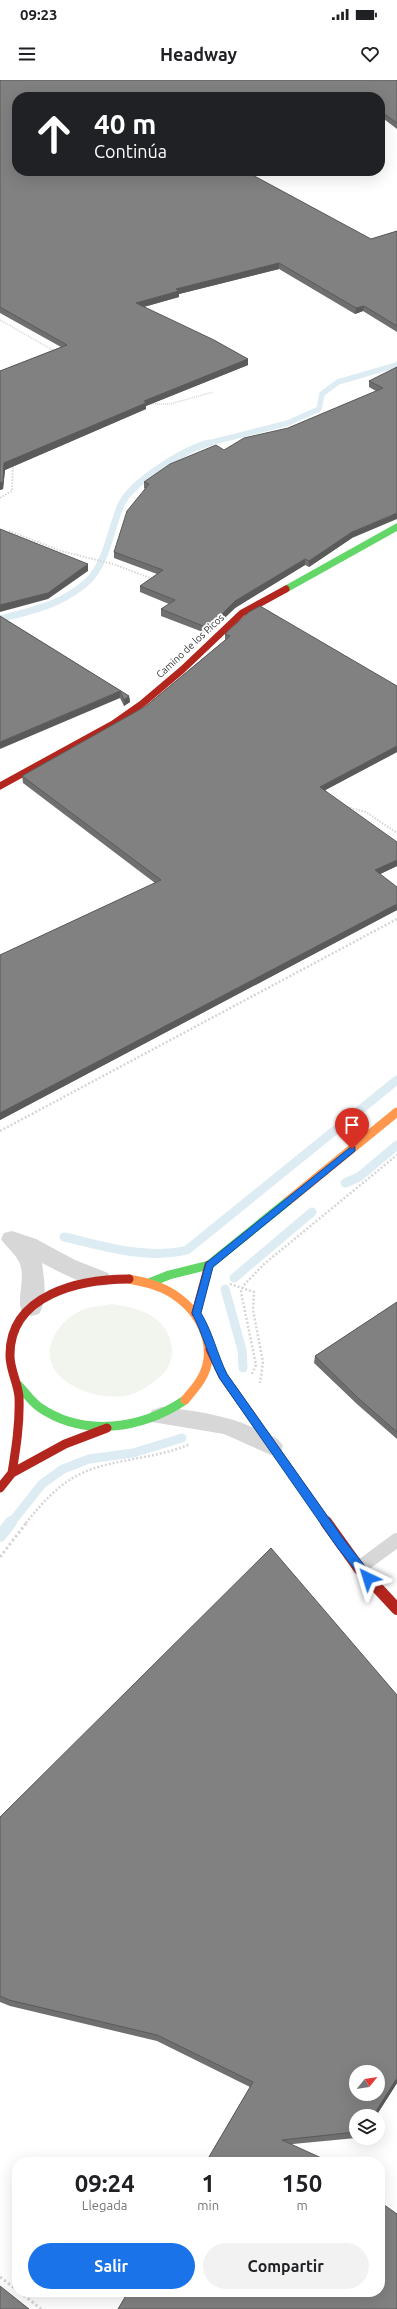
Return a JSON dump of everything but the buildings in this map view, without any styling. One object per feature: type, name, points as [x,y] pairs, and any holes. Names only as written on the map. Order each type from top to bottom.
[{"type":"street","name":"Camino de los Picos","points":[[0,786],[113,724],[144,703],[182,670],[242,613],[397,527]]},
{"type":"street","points":[[149,1283],[209,1265],[397,1112]]},
{"type":"street","points":[[6,1235],[67,1266],[100,1278]]},
{"type":"street","points":[[6,1235],[31,1262],[33,1286],[31,1308]]},
{"type":"street","points":[[196,1313],[209,1265]]},
{"type":"street","points":[[210,1349],[208,1369],[198,1387],[182,1403],[161,1416],[135,1424],[108,1427],[71,1422],[40,1408],[18,1385],[10,1366],[10,1345],[17,1325],[31,1308],[51,1293],[74,1283],[100,1278],[125,1279],[149,1283],[176,1295],[196,1313],[206,1331],[210,1349],[223,1376],[250,1412],[271,1446],[358,1568],[397,1609]]},
{"type":"street","points":[[12,1473],[18,1428],[18,1385]]},
{"type":"street","points":[[161,1416],[216,1423],[231,1427],[271,1446]]},
{"type":"street","points":[[0,1488],[12,1473],[65,1444],[108,1427]]},
{"type":"lane","points":[[358,1568],[397,1540]]},
{"type":"path","points":[[0,320],[60,354]]},
{"type":"path","points":[[148,403],[170,404],[213,392]]},
{"type":"path","points":[[0,498],[12,491],[15,465],[10,462]]},
{"type":"path","points":[[9,531],[61,551],[113,564],[156,580]]},
{"type":"path","points":[[344,806],[366,812],[397,833]]},
{"type":"path","points":[[0,1131],[397,920]]},
{"type":"path","points":[[242,1289],[264,1264],[397,1155]]},
{"type":"path","points":[[209,1265],[232,1285],[254,1292],[253,1310],[263,1362],[255,1408],[250,1412]]},
{"type":"path","points":[[239,1398],[244,1392],[256,1365],[242,1289]]},
{"type":"path","points":[[0,1558],[51,1493],[71,1478],[93,1469],[152,1459],[180,1449],[197,1440],[216,1423]]},
{"type":"path","points":[[0,2277],[12,2286]]},
{"type":"path","points":[[26,2297],[41,2309]]},
{"type":"shaded area","points":[[112,1304],[142,1311],[158,1321],[165,1328],[172,1348],[170,1363],[164,1373],[144,1388],[129,1395],[123,1396],[107,1396],[76,1388],[54,1369],[50,1356],[52,1342],[66,1320],[84,1309]]},
{"type":"waterway","points":[[205,444],[288,423],[319,409],[322,394],[338,382],[397,365]]},
{"type":"waterway","points":[[0,619],[47,606],[68,596],[88,581],[100,565],[117,514],[127,496],[147,477],[173,459],[199,446],[209,443]]},
{"type":"waterway","points":[[64,1237],[110,1248],[141,1253],[172,1253],[187,1250],[397,1080]]},
{"type":"waterway","points":[[345,1183],[359,1177],[397,1145]]},
{"type":"waterway","points":[[234,1278],[312,1212]]},
{"type":"waterway","points":[[225,1289],[242,1350],[243,1368]]},
{"type":"waterway","points":[[11,1523],[42,1484],[63,1469],[89,1459],[133,1453],[182,1438]]},
{"type":"waterway","points":[[0,1536],[11,1522]]},
{"type":"traffic: fast","points":[[286,589],[397,527]]},
{"type":"traffic: fast","points":[[149,1283],[169,1275],[209,1265],[288,1201]]},
{"type":"traffic: fast","points":[[18,1385],[36,1405],[56,1417],[74,1423],[94,1426],[133,1424],[152,1418],[185,1400]]},
{"type":"traffic: slow","points":[[288,1201],[397,1112]]},
{"type":"traffic: slow","points":[[129,1279],[152,1284],[172,1293],[189,1306],[201,1322],[208,1340],[208,1360],[201,1380],[185,1400]]},
{"type":"traffic: jam","points":[[0,786],[113,724],[143,703],[182,670],[242,613],[286,589]]},
{"type":"traffic: jam","points":[[196,1313],[209,1265]]},
{"type":"traffic: jam","points":[[12,1473],[18,1429],[19,1396],[17,1380],[10,1361],[10,1351],[15,1331],[24,1315],[37,1302],[53,1292],[72,1285],[91,1281],[129,1279]]},
{"type":"traffic: jam","points":[[210,1349],[223,1376],[359,1568],[397,1609]]},
{"type":"traffic: jam","points":[[0,1488],[12,1473],[65,1444],[107,1428]]},
{"type":"route","points":[[352,1149],[296,1196],[209,1265],[196,1313],[206,1331],[210,1349],[223,1376],[250,1412],[271,1446],[358,1568],[368,1578]]}]
